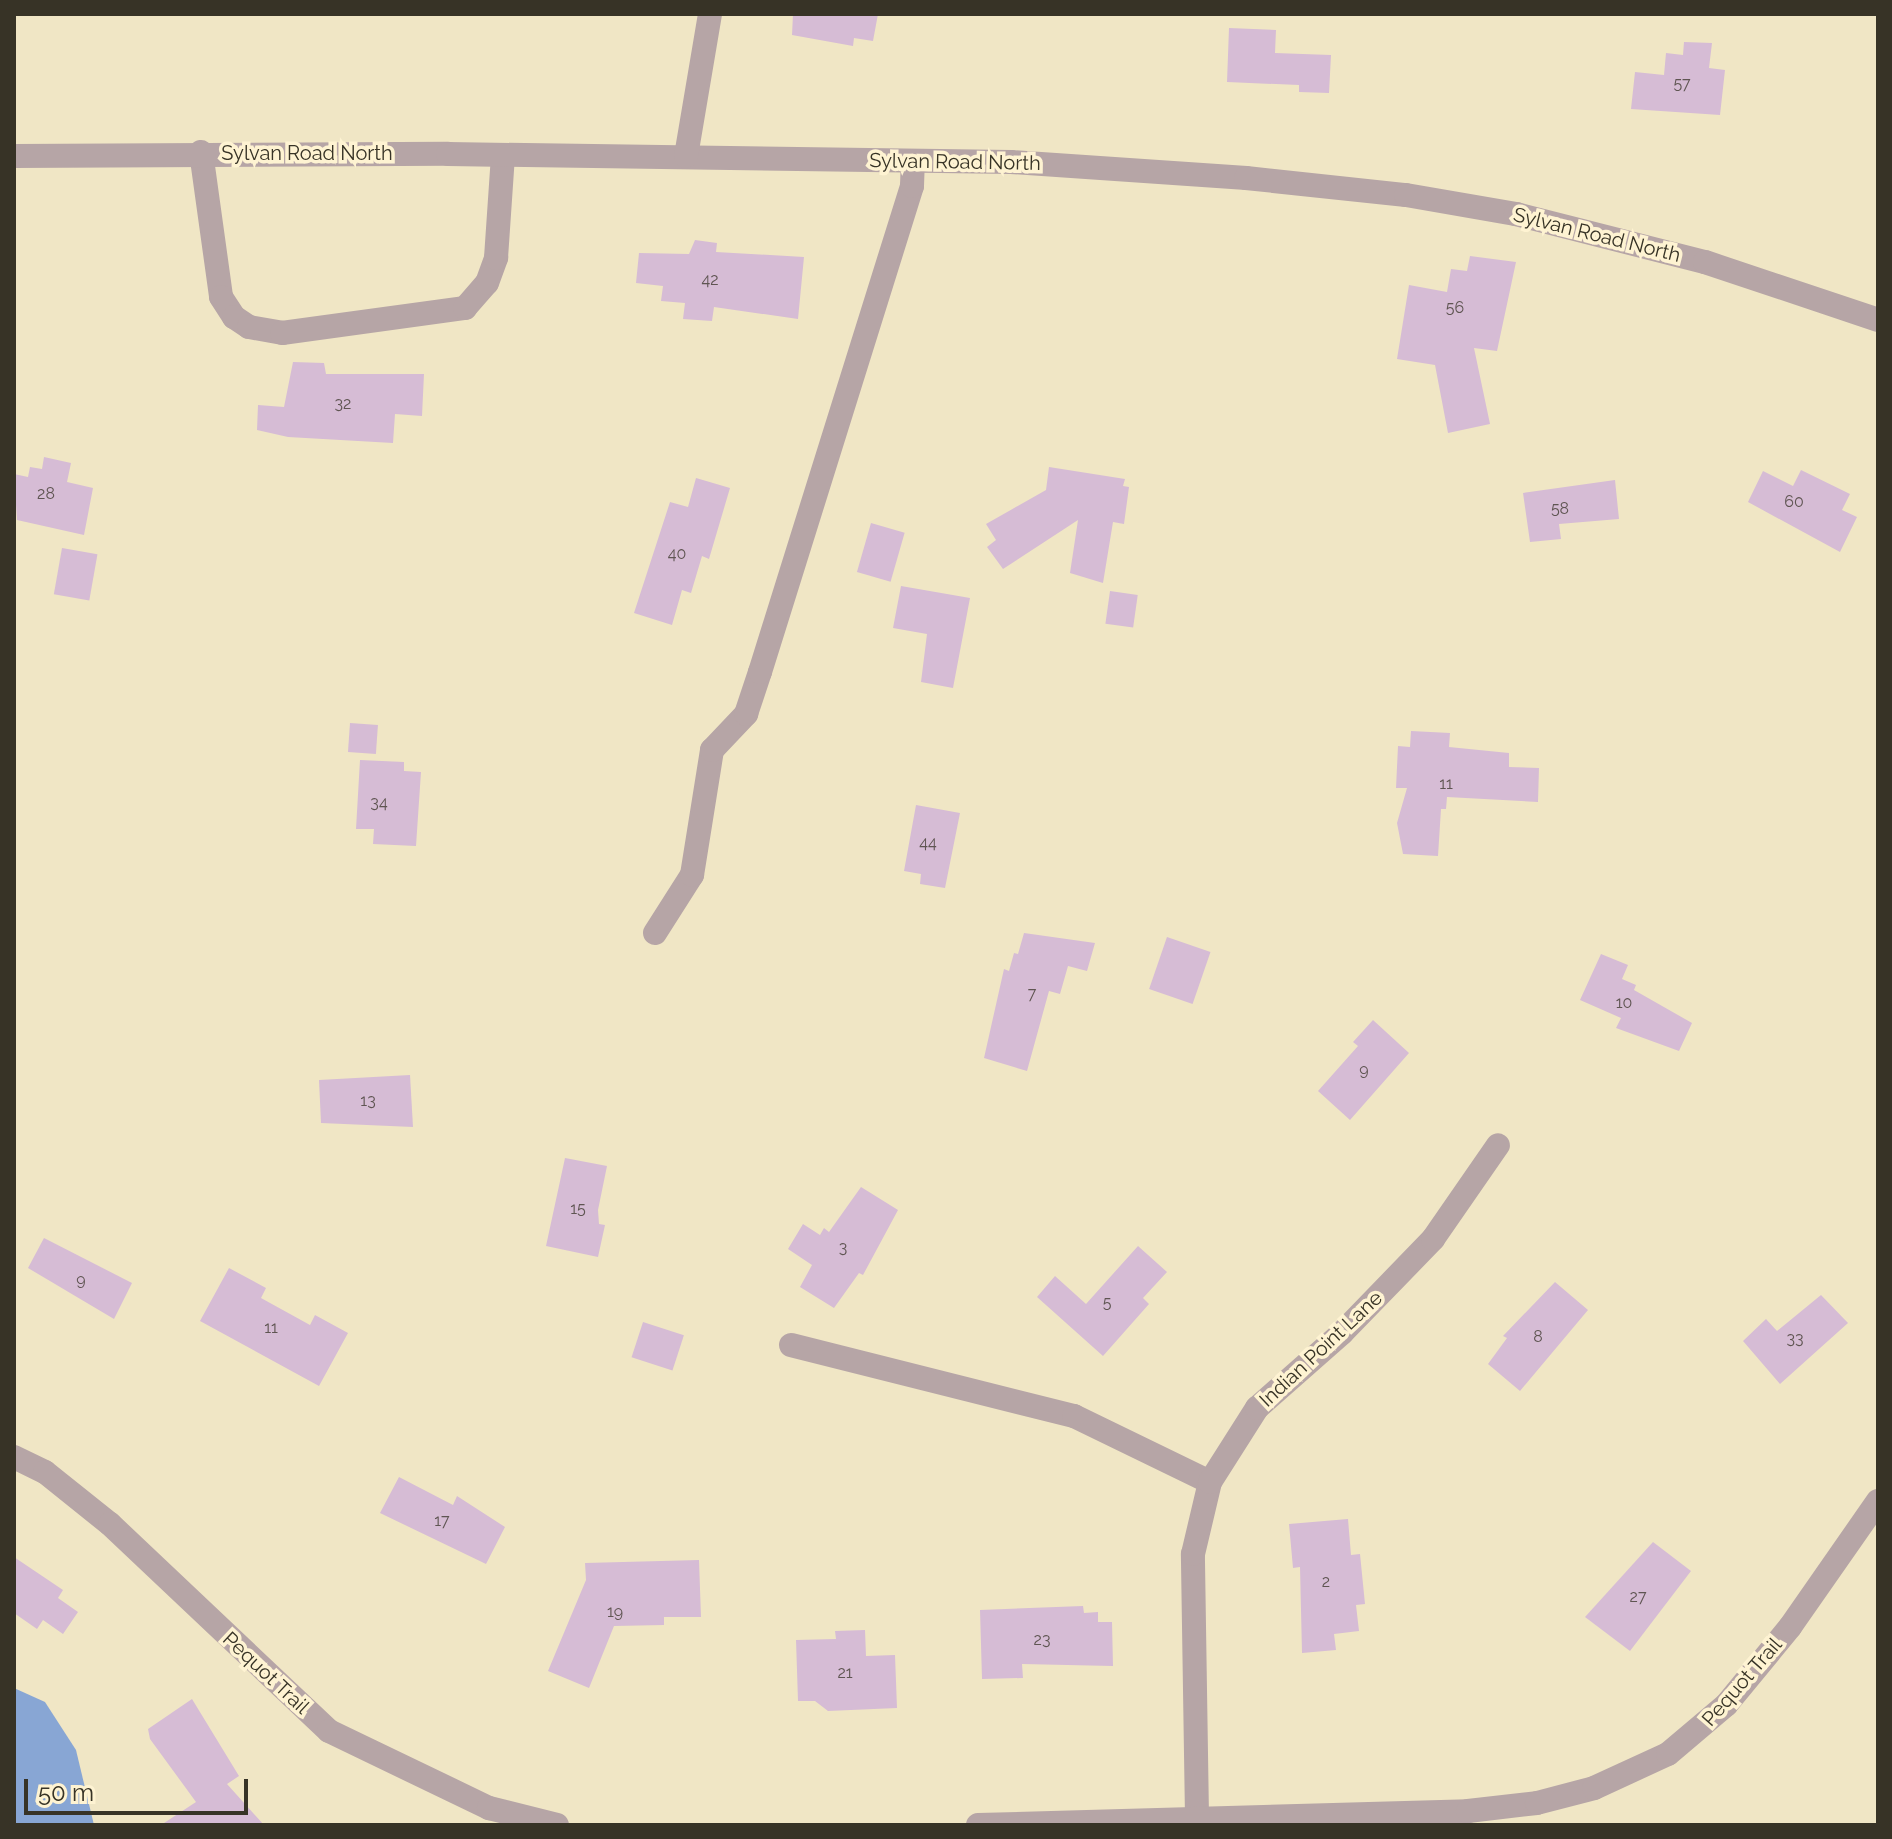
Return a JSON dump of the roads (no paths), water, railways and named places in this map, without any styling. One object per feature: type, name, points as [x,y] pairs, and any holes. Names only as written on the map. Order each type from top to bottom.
[{"type":"street","points":[[686,156],[710,14]]},
{"type":"street","points":[[201,152],[221,297],[234,317],[249,327],[282,333],[465,308],[487,283],[496,258],[503,155]]},
{"type":"street","name":"Sylvan Road North","points":[[14,156],[201,152],[686,156],[1128,168],[1454,203],[1633,241],[1878,320]]},
{"type":"street","points":[[655,933],[692,875],[712,750],[746,714],[912,186],[913,161]]},
{"type":"street","name":"Indian Point Lane","points":[[1197,1817],[1193,1554],[1210,1482],[1257,1408],[1342,1333],[1433,1239],[1498,1145]]},
{"type":"street","points":[[791,1345],[1074,1416],[1210,1482]]},
{"type":"street","name":"Pequot Trail","points":[[14,1457],[45,1472],[110,1524],[329,1731],[489,1808],[557,1825]]},
{"type":"street","name":"Pequot Trail","points":[[978,1825],[1510,1807],[1564,1798],[1634,1772],[1692,1737],[1747,1682],[1878,1501]]},
{"type":"water","points":[[14,1688],[45,1702],[76,1750],[94,1825],[14,1825]]}]
